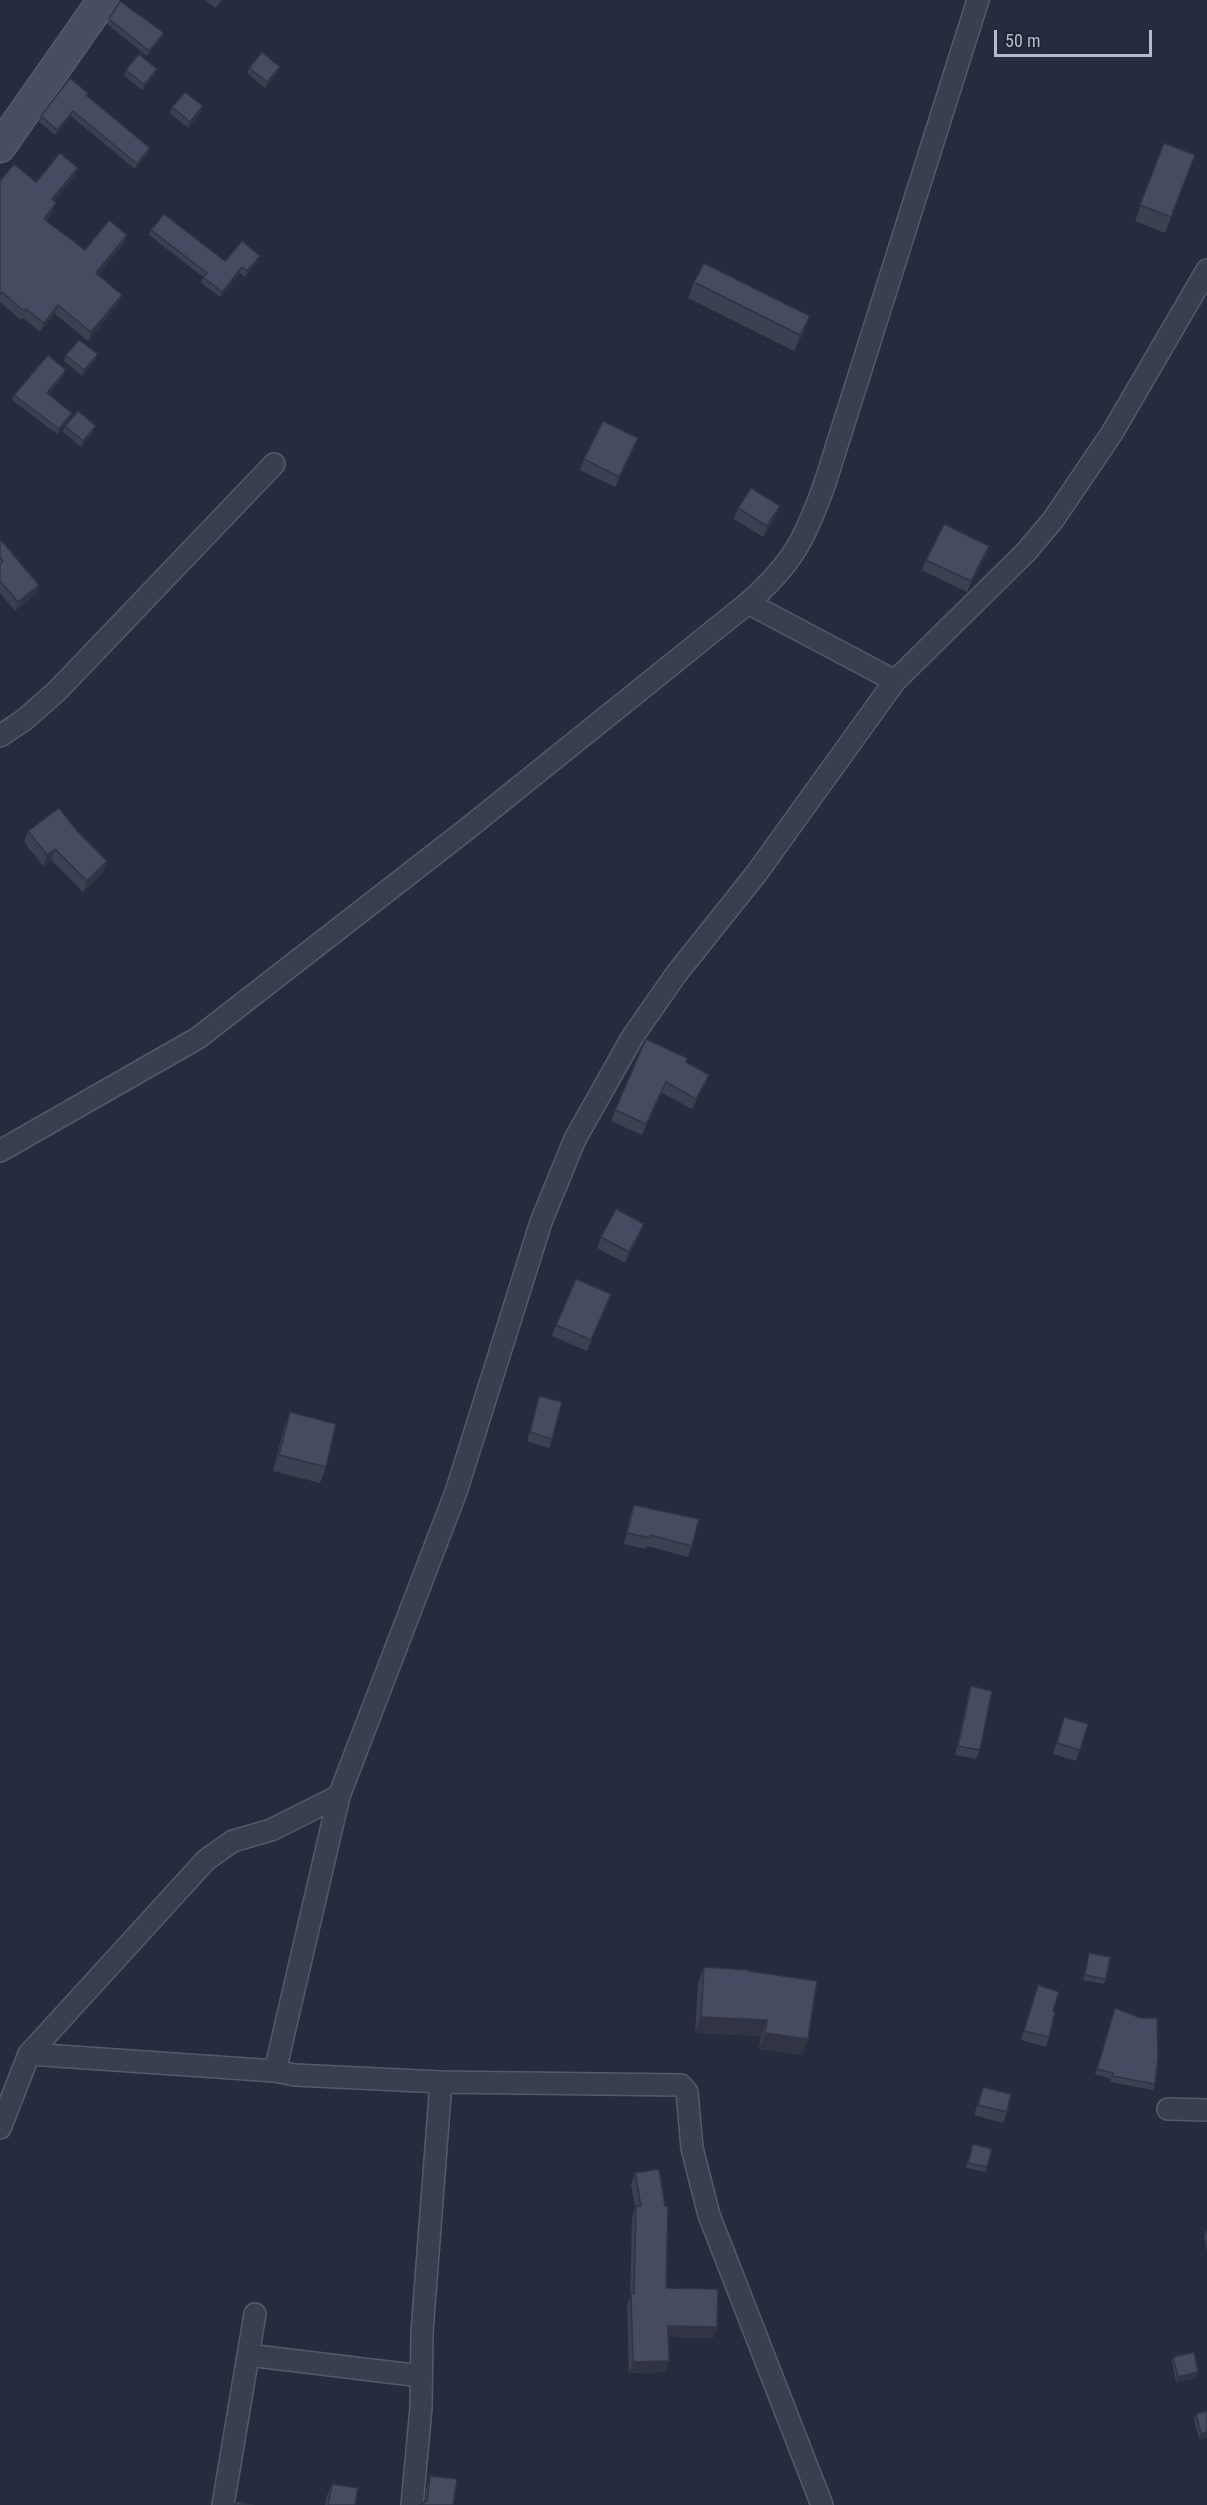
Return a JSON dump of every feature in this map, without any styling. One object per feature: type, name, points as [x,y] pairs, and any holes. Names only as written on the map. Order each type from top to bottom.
[{"type":"street","points":[[0,147],[103,0]]},
{"type":"street","points":[[0,1151],[198,1038],[476,821],[774,580],[795,553],[812,519],[978,0]]},
{"type":"street","points":[[274,2071],[339,1796],[456,1492],[541,1222],[575,1138],[633,1036],[677,973],[756,874],[895,681],[1019,559],[1053,520],[1112,433],[1207,270]]},
{"type":"street","points":[[0,736],[24,720],[57,691],[274,464]]},
{"type":"street","points":[[748,603],[895,681]]},
{"type":"street","points":[[0,2128],[29,2054],[206,1860],[233,1841],[271,1830],[339,1796]]},
{"type":"street","points":[[29,2054],[274,2071],[296,2075],[441,2082],[676,2083],[685,2087],[692,2148],[709,2215],[822,2505]]},
{"type":"street","points":[[412,2505],[422,2332],[441,2082]]},
{"type":"street","points":[[1167,2109],[1207,2110]]},
{"type":"street","points":[[224,2505],[255,2314]]},
{"type":"street","points":[[248,2355],[421,2376]]},
{"type":"building","points":[[120,1],[164,33],[149,51],[109,19]]},
{"type":"building","points":[[262,52],[280,67],[267,82],[249,68]]},
{"type":"building","points":[[139,54],[157,69],[144,85],[126,70]]},
{"type":"building","points":[[70,78],[88,93],[86,95],[150,148],[137,164],[73,111],[57,130],[41,116]]},
{"type":"building","points":[[185,92],[203,106],[190,122],[172,107]]},
{"type":"building","points":[[1164,143],[1195,155],[1171,217],[1140,205]]},
{"type":"building","points":[[60,153],[78,168],[52,199],[56,203],[44,219],[85,250],[109,220],[127,235],[96,273],[122,295],[91,332],[58,305],[44,323],[26,309],[24,311],[2,292],[0,294],[0,181],[14,164],[36,182]]},
{"type":"building","points":[[164,214],[225,261],[242,241],[260,256],[247,271],[242,267],[222,292],[203,277],[207,273],[151,230]]},
{"type":"building","points":[[704,263],[810,316],[800,335],[694,282]]},
{"type":"building","points":[[79,340],[98,354],[84,370],[66,355]]},
{"type":"building","points":[[48,355],[66,370],[47,393],[72,413],[59,429],[14,395]]},
{"type":"building","points":[[78,411],[96,426],[83,441],[65,426]]},
{"type":"building","points":[[603,421],[638,438],[619,477],[584,459]]},
{"type":"building","points":[[751,488],[780,506],[767,526],[738,508]]},
{"type":"building","points":[[944,524],[989,546],[971,581],[926,560]]},
{"type":"building","points":[[0,539],[39,585],[18,602],[0,581],[0,564],[3,561],[0,558]]},
{"type":"building","points":[[59,808],[78,832],[107,861],[87,881],[55,849],[47,855],[28,831]]},
{"type":"building","points":[[646,1039],[687,1058],[686,1062],[709,1075],[696,1099],[666,1082],[646,1124],[615,1110]]},
{"type":"building","points":[[616,1209],[644,1224],[629,1252],[601,1237]]},
{"type":"building","points":[[576,1279],[611,1294],[591,1340],[556,1325]]},
{"type":"building","points":[[539,1396],[562,1402],[552,1439],[530,1432]]},
{"type":"building","points":[[290,1412],[336,1424],[326,1467],[279,1455]]},
{"type":"building","points":[[634,1505],[699,1519],[692,1546],[650,1535],[650,1538],[627,1533]]},
{"type":"building","points":[[971,1686],[992,1691],[980,1750],[958,1746]]},
{"type":"building","points":[[1064,1717],[1088,1724],[1080,1750],[1057,1743]]},
{"type":"building","points":[[1089,1953],[1110,1957],[1106,1979],[1085,1975]]},
{"type":"building","points":[[704,1967],[749,1970],[817,1981],[808,2039],[765,2033],[767,2020],[701,2017]]},
{"type":"building","points":[[1038,1985],[1059,1992],[1049,2037],[1024,2031]]},
{"type":"building","points":[[1115,2008],[1141,2018],[1157,2018],[1158,2058],[1155,2084],[1112,2076],[1113,2073],[1097,2069]]},
{"type":"building","points":[[983,2087],[1011,2094],[1007,2112],[978,2105]]},
{"type":"building","points":[[973,2144],[992,2149],[987,2167],[968,2163]]},
{"type":"building","points":[[659,2169],[665,2206],[668,2206],[666,2288],[718,2289],[717,2327],[668,2326],[669,2361],[633,2362],[631,2294],[634,2294],[636,2206],[641,2206],[635,2173]]},
{"type":"building","points":[[1194,2352],[1198,2372],[1178,2377],[1173,2357]]},
{"type":"building","points":[[1207,2411],[1207,2432],[1201,2434],[1196,2414]]},
{"type":"building","points":[[430,2476],[457,2479],[453,2505],[419,2505],[427,2501]]},
{"type":"building","points":[[332,2484],[358,2488],[355,2505],[328,2505]]},
{"type":"building","points":[[237,2502],[253,2505],[234,2505]]}]
